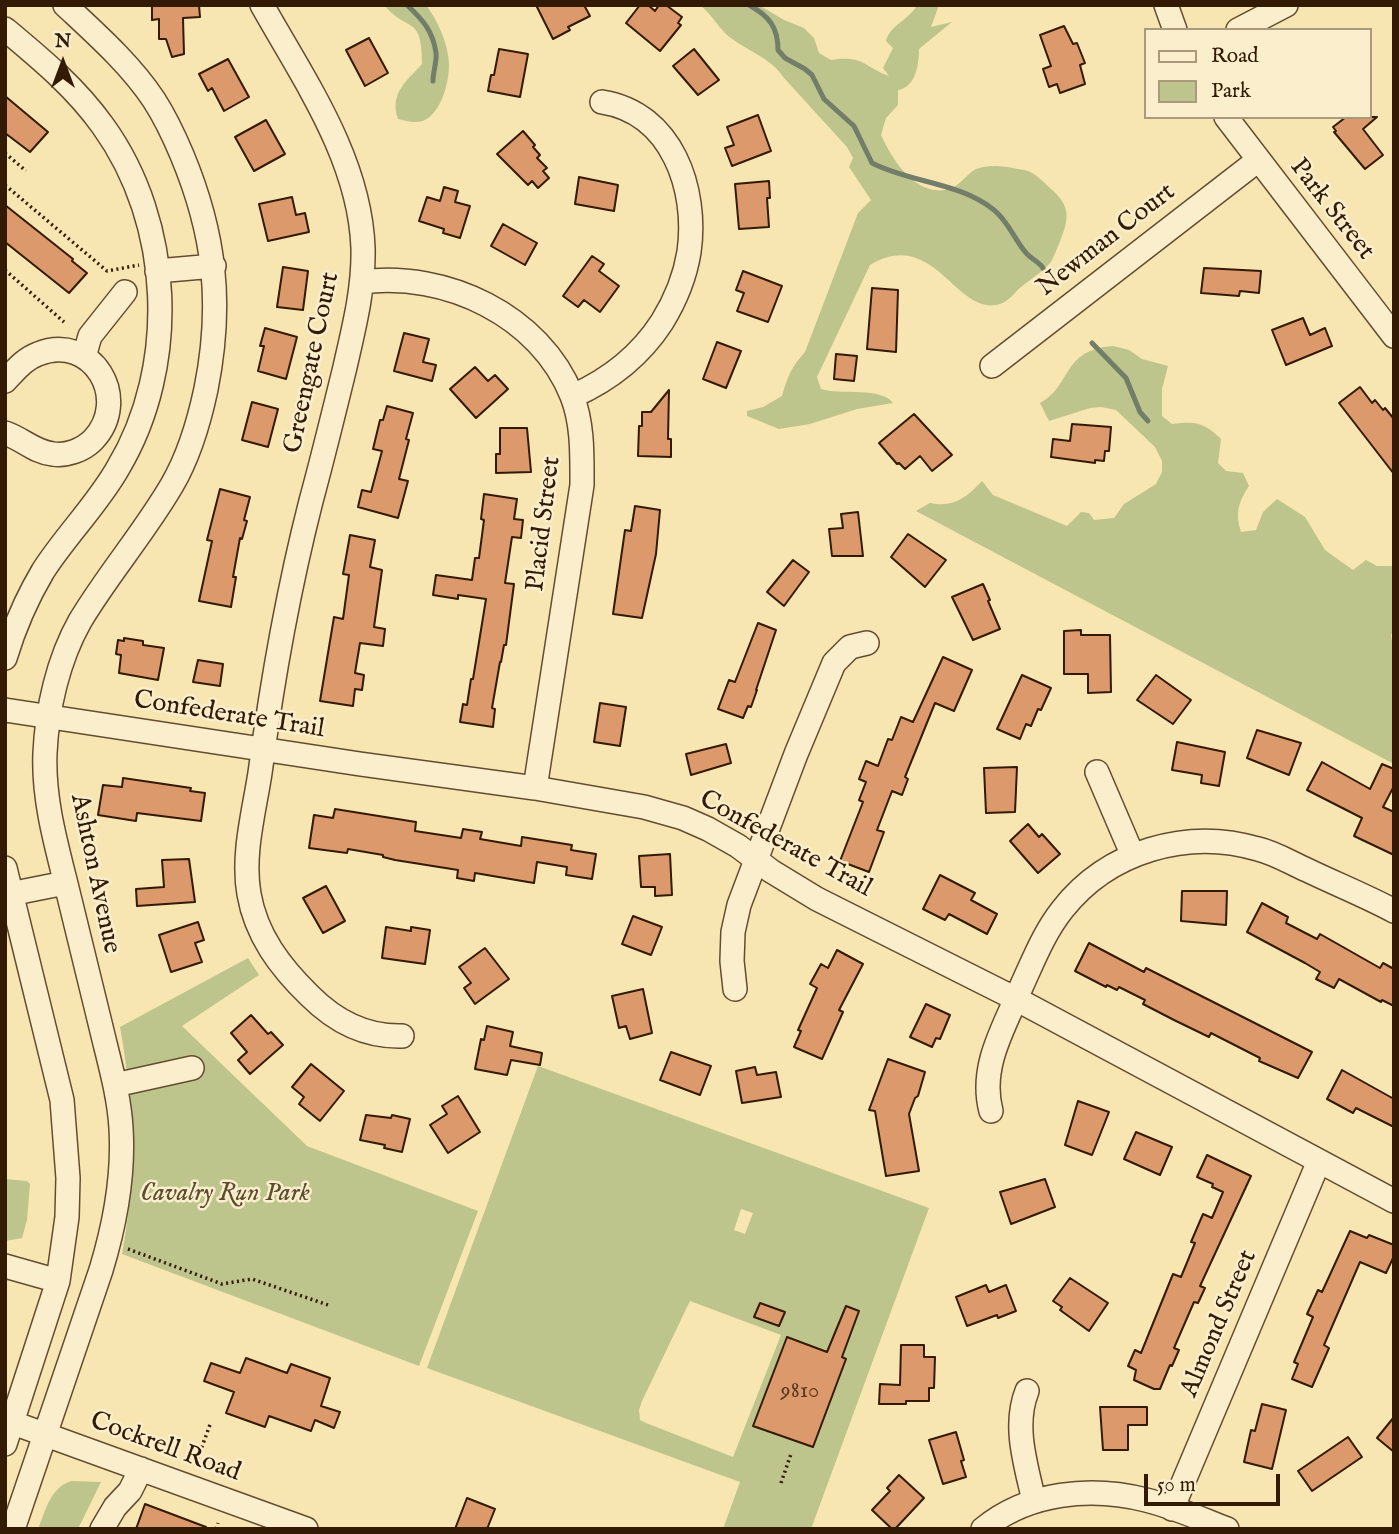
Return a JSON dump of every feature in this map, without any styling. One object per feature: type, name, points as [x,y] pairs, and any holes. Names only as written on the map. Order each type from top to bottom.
[{"type":"street","name":"Ashton Avenue","points":[[13,1529],[110,1242],[120,1172],[121,1128],[116,1085],[55,844],[47,800],[45,756],[49,716],[57,681],[78,624],[147,526],[174,482],[188,451],[202,407],[212,361],[215,330],[214,266],[206,226],[194,183],[172,132],[154,99],[98,36],[65,5]]},
{"type":"street","name":"Greengate Court","points":[[262,5],[317,102],[338,147],[355,194],[363,247],[362,282],[354,331],[292,577],[263,749],[247,866],[249,892],[255,917],[267,946],[290,976],[316,1002],[341,1020],[372,1034],[402,1036]]},
{"type":"street","points":[[1166,5],[1174,28]]},
{"type":"street","points":[[1242,28],[1286,5]]},
{"type":"street","points":[[5,29],[59,75],[85,103],[110,136],[136,187],[148,222],[157,267],[159,339],[153,380],[142,420],[117,470],[44,570],[25,604],[5,658]]},
{"type":"street","points":[[573,396],[609,377],[643,346],[661,324],[683,278],[689,251],[688,197],[681,171],[669,146],[660,132],[633,110],[602,102]]},
{"type":"street","name":"Park Street","points":[[1227,119],[1257,161],[1394,336]]},
{"type":"street","name":"Newman Court","points":[[992,366],[1257,161]]},
{"type":"street","points":[[157,267],[214,266]]},
{"type":"street","name":"Placid Street","points":[[362,282],[408,281],[437,285],[472,296],[519,326],[554,363],[573,396],[583,453],[582,485],[535,788]]},
{"type":"street","points":[[84,357],[90,336],[125,292]]},
{"type":"street","points":[[5,381],[37,354],[61,350],[84,357],[106,382],[110,399],[108,416],[101,432],[89,444],[74,452],[57,455],[31,449],[5,433]]},
{"type":"street","points":[[735,989],[733,932],[738,905],[755,858],[834,663],[850,648],[867,643]]},
{"type":"street","name":"Confederate Trail","points":[[5,709],[535,788],[664,812],[709,829],[817,899],[1016,999],[1394,1201]]},
{"type":"street","points":[[1097,772],[1133,856]]},
{"type":"street","points":[[991,1111],[987,1096],[991,1057],[1043,939],[1062,910],[1086,884],[1104,870],[1133,856],[1174,844],[1203,841],[1232,843],[1260,849],[1394,911]]},
{"type":"street","points":[[5,867],[9,895],[62,1100],[68,1178],[67,1217],[58,1281],[8,1429]]},
{"type":"street","points":[[9,895],[65,883]]},
{"type":"street","points":[[116,1085],[192,1069]]},
{"type":"street","name":"Almond Street","points":[[1172,1509],[1319,1160]]},
{"type":"street","points":[[5,1266],[58,1281]]},
{"type":"street","points":[[1027,1391],[1020,1420],[1034,1500]]},
{"type":"street","name":"Cockrell Road","points":[[8,1429],[45,1434],[306,1529]]},
{"type":"street","points":[[102,1529],[114,1507],[130,1491],[141,1469]]},
{"type":"street","points":[[983,1529],[1008,1512],[1034,1500],[1075,1493],[1113,1494],[1148,1500],[1227,1529]]},
{"type":"path","points":[[5,153],[26,171]]},
{"type":"path","points":[[5,185],[107,271],[157,267]]},
{"type":"path","points":[[5,270],[64,322]]},
{"type":"path","points":[[110,1242],[227,1285],[252,1279],[331,1306]]},
{"type":"path","points":[[196,1463],[211,1422]]},
{"type":"path","points":[[781,1483],[791,1454]]},
{"type":"path","points":[[216,1529],[218,1523]]},
{"type":"green space","points":[[384,5],[426,5],[445,42],[449,72],[445,91],[437,109],[425,120],[412,122],[398,119],[396,102],[401,88],[422,64],[420,38],[417,31]]},
{"type":"green space","points":[[700,5],[759,5],[804,28],[814,38],[819,53],[831,60],[857,60],[889,76],[883,68],[893,48],[886,41],[888,35],[917,5],[939,5],[931,27],[952,22],[919,49],[913,80],[898,90],[898,105],[886,118],[881,135],[891,154],[914,181],[934,190],[951,189],[982,167],[1000,166],[1028,171],[1057,195],[1065,207],[1065,227],[1051,261],[1000,304],[984,305],[970,298],[928,264],[912,257],[892,256],[870,265],[817,377],[821,389],[880,395],[893,403],[857,409],[810,424],[779,429],[747,416],[747,411],[763,407],[782,396],[790,372],[805,352],[858,213],[871,200],[849,167],[853,158],[847,147],[779,71],[726,34]]},
{"type":"green space","points":[[1113,346],[1129,350],[1142,359],[1168,366],[1162,389],[1162,416],[1172,424],[1193,423],[1204,426],[1221,439],[1218,463],[1226,471],[1243,473],[1249,486],[1239,508],[1241,532],[1256,530],[1263,512],[1277,499],[1305,517],[1325,550],[1353,570],[1366,560],[1377,566],[1394,566],[1394,630],[1391,635],[1394,652],[1394,764],[916,511],[930,503],[946,504],[959,500],[982,481],[993,495],[1067,526],[1081,512],[1089,513],[1094,520],[1114,518],[1124,504],[1156,484],[1162,472],[1162,461],[1155,447],[1116,410],[1090,408],[1049,421],[1040,403],[1050,396],[1069,369],[1084,354]]},
{"type":"green space","name":"Cavalry Run Park","points":[[248,958],[259,975],[182,1026],[307,1146],[478,1211],[419,1366],[122,1254],[130,1196],[132,1140],[120,1027]]},
{"type":"green space","points":[[538,1066],[929,1208],[811,1529],[723,1529],[740,1482],[427,1368]],"holes":[[[741,1209],[753,1213],[745,1234],[734,1230]],[[690,1301],[781,1335],[733,1457],[640,1420],[642,1401]],[[759,1303],[784,1312],[779,1326],[755,1317]],[[786,1337],[845,1359],[813,1447],[754,1426]]]},
{"type":"green space","points":[[5,1179],[27,1181],[30,1184],[27,1220],[22,1238],[5,1241]]},
{"type":"green space","points":[[71,1481],[101,1482],[78,1529],[38,1529],[53,1494]]},
{"type":"building","points":[[152,5],[199,5],[200,17],[183,18],[184,54],[172,57],[166,39],[159,39],[159,19],[152,20]]},
{"type":"building","points":[[536,5],[584,5],[590,16],[568,27],[570,30],[553,39]]},
{"type":"building","points":[[640,5],[648,5],[655,11],[659,5],[666,5],[682,17],[678,23],[681,25],[660,51],[626,23]]},
{"type":"building","points":[[1064,26],[1073,44],[1077,43],[1085,63],[1080,65],[1085,84],[1060,93],[1057,84],[1049,87],[1043,69],[1051,66],[1040,35]]},
{"type":"building","points":[[369,38],[388,73],[365,86],[346,50]]},
{"type":"building","points":[[499,49],[528,54],[520,97],[488,91]]},
{"type":"building","points":[[694,49],[719,80],[698,95],[673,66]]},
{"type":"building","points":[[228,59],[249,97],[224,111],[212,88],[208,91],[199,74]]},
{"type":"building","points":[[5,96],[48,132],[30,152],[5,133]]},
{"type":"building","points":[[758,115],[771,151],[732,166],[725,148],[734,145],[727,127]]},
{"type":"building","points":[[1377,117],[1363,129],[1383,155],[1365,169],[1334,132],[1336,131],[1333,127],[1343,119]]},
{"type":"building","points":[[266,120],[285,154],[254,171],[235,137]]},
{"type":"building","points":[[523,131],[535,145],[533,147],[540,155],[537,158],[547,168],[543,171],[549,178],[538,188],[532,181],[528,185],[497,154]]},
{"type":"building","points":[[579,177],[618,185],[614,211],[575,204]]},
{"type":"building","points":[[769,181],[769,227],[739,229],[735,184]]},
{"type":"building","points":[[444,187],[458,191],[455,202],[470,206],[460,238],[443,233],[444,229],[419,221],[427,197],[440,201]]},
{"type":"building","points":[[292,197],[296,215],[305,213],[309,232],[268,241],[259,204]]},
{"type":"building","points":[[5,205],[87,273],[69,293],[5,242]]},
{"type":"building","points":[[503,224],[537,243],[525,265],[491,246]]},
{"type":"building","points":[[592,256],[604,264],[599,271],[619,286],[600,312],[584,300],[578,307],[563,296]]},
{"type":"building","points":[[283,267],[308,271],[303,310],[277,307]]},
{"type":"building","points":[[1204,268],[1261,271],[1259,293],[1240,291],[1239,296],[1201,293]]},
{"type":"building","points":[[743,271],[782,286],[768,322],[737,311],[744,293],[736,290]]},
{"type":"building","points":[[872,288],[898,290],[896,352],[867,349]]},
{"type":"building","points":[[1303,318],[1310,335],[1325,328],[1332,346],[1286,365],[1272,330]]},
{"type":"building","points":[[265,328],[297,337],[286,379],[258,371]]},
{"type":"building","points":[[404,333],[429,339],[423,362],[436,365],[432,381],[394,371]]},
{"type":"building","points":[[717,342],[741,351],[726,388],[703,379]]},
{"type":"building","points":[[836,354],[857,356],[854,381],[834,379]]},
{"type":"building","points":[[475,367],[488,381],[495,375],[508,389],[476,418],[450,389]]},
{"type":"building","points":[[1360,387],[1372,403],[1375,400],[1394,419],[1394,474],[1339,403]]},
{"type":"building","points":[[669,390],[668,439],[671,439],[671,457],[638,456],[642,412],[651,412]]},
{"type":"building","points":[[252,402],[278,409],[268,447],[242,440]]},
{"type":"building","points":[[387,406],[413,413],[399,479],[408,481],[398,518],[358,507],[362,490],[371,492],[382,451],[373,449],[380,420],[383,420]]},
{"type":"building","points":[[914,414],[952,455],[932,471],[920,456],[905,469],[897,464],[879,443]]},
{"type":"building","points":[[1072,424],[1111,427],[1109,451],[1105,451],[1104,461],[1095,460],[1095,463],[1051,457],[1053,439],[1070,441]]},
{"type":"building","points":[[500,428],[527,428],[531,472],[496,473],[496,454],[500,454]]},
{"type":"building","points":[[220,489],[250,497],[233,577],[236,577],[231,607],[199,601],[212,541],[207,540]]},
{"type":"building","points":[[484,494],[517,499],[514,519],[523,520],[521,538],[512,537],[505,583],[514,584],[506,645],[500,662],[492,708],[495,709],[493,727],[460,722],[463,704],[467,705],[473,679],[486,599],[458,595],[458,599],[433,595],[436,575],[472,580],[475,558],[479,558]]},
{"type":"building","points":[[635,506],[660,510],[656,554],[642,618],[613,614],[625,530],[631,531]]},
{"type":"building","points":[[858,512],[863,556],[832,556],[829,529],[843,528],[841,514]]},
{"type":"building","points":[[908,534],[946,560],[925,587],[891,557]]},
{"type":"building","points":[[350,535],[375,540],[370,567],[382,570],[374,627],[385,629],[383,646],[360,643],[355,673],[364,675],[362,690],[355,689],[353,706],[320,701],[334,617],[343,619],[349,575],[343,574]]},
{"type":"building","points":[[793,560],[809,572],[784,606],[767,592]]},
{"type":"building","points":[[983,584],[1000,629],[973,640],[952,597]]},
{"type":"building","points":[[758,623],[776,630],[751,707],[748,706],[743,718],[718,709],[729,680],[735,682]]},
{"type":"building","points":[[1081,630],[1081,635],[1110,635],[1111,692],[1088,693],[1088,674],[1064,674],[1064,631]]},
{"type":"building","points":[[124,638],[143,641],[143,645],[164,648],[158,680],[119,673],[121,655],[116,654],[118,640],[124,641]]},
{"type":"building","points":[[943,657],[972,670],[954,711],[935,703],[905,777],[908,779],[902,795],[892,791],[877,830],[884,832],[869,872],[840,861],[863,802],[859,800],[866,782],[859,779],[866,761],[878,766],[888,739],[892,740],[901,717],[913,722]]},
{"type":"building","points":[[198,660],[223,664],[220,686],[193,682]]},
{"type":"building","points":[[1022,675],[1051,688],[1041,710],[1038,709],[1031,726],[1026,724],[1020,739],[997,729]]},
{"type":"building","points":[[1156,675],[1191,700],[1173,724],[1137,700]]},
{"type":"building","points":[[600,703],[626,707],[620,746],[594,742]]},
{"type":"building","points":[[1257,730],[1301,743],[1289,775],[1247,758]]},
{"type":"building","points":[[1177,742],[1225,752],[1219,786],[1201,783],[1202,775],[1172,770]]},
{"type":"building","points":[[726,744],[731,763],[691,775],[686,754]]},
{"type":"building","points":[[1322,762],[1370,789],[1382,764],[1394,769],[1394,786],[1383,807],[1394,812],[1394,855],[1354,836],[1362,818],[1307,790]]},
{"type":"building","points":[[1017,767],[1015,812],[986,813],[984,768]]},
{"type":"building","points":[[123,778],[191,788],[190,791],[205,793],[201,821],[137,813],[136,821],[98,815],[103,785],[122,787]]},
{"type":"building","points":[[335,809],[416,822],[415,831],[461,838],[463,829],[482,832],[480,839],[521,846],[522,837],[572,845],[571,850],[596,854],[592,879],[566,875],[567,867],[537,862],[534,883],[475,873],[474,881],[457,878],[458,870],[395,860],[383,855],[348,849],[347,853],[309,848],[314,815],[333,818]]},
{"type":"building","points":[[1028,824],[1039,837],[1042,834],[1060,854],[1038,873],[1010,841]]},
{"type":"building","points":[[670,854],[672,895],[655,896],[655,887],[641,887],[639,856]]},
{"type":"building","points":[[189,859],[195,902],[137,906],[136,889],[164,887],[162,860]]},
{"type":"building","points":[[940,875],[975,893],[971,900],[997,914],[987,934],[949,914],[945,920],[923,909]]},
{"type":"building","points":[[326,886],[345,921],[323,933],[303,898]]},
{"type":"building","points":[[1182,891],[1227,891],[1226,925],[1181,921]]},
{"type":"building","points":[[1262,903],[1288,917],[1286,923],[1317,939],[1320,934],[1380,968],[1383,963],[1394,969],[1394,1006],[1382,1000],[1381,1002],[1339,979],[1334,988],[1316,979],[1320,972],[1247,932]]},
{"type":"building","points":[[633,916],[662,927],[651,955],[622,944]]},
{"type":"building","points":[[198,922],[204,940],[195,943],[202,962],[171,972],[159,935]]},
{"type":"building","points":[[386,927],[411,931],[411,927],[430,930],[425,964],[382,958]]},
{"type":"building","points":[[1089,943],[1144,972],[1146,968],[1312,1052],[1298,1078],[1259,1061],[1260,1058],[1211,1033],[1209,1037],[1174,1020],[1143,1004],[1145,1000],[1119,987],[1117,990],[1107,985],[1106,987],[1075,971]]},
{"type":"building","points":[[485,948],[509,979],[475,1004],[464,988],[471,983],[459,967]]},
{"type":"building","points":[[837,950],[863,964],[839,1010],[843,1012],[822,1059],[794,1047],[801,1031],[798,1030],[817,988],[810,984],[821,964],[828,968]]},
{"type":"building","points":[[643,989],[652,1033],[630,1039],[626,1026],[619,1028],[612,996]]},
{"type":"building","points":[[926,1004],[950,1015],[940,1039],[936,1038],[932,1047],[910,1037]]},
{"type":"building","points":[[251,1015],[268,1034],[271,1032],[283,1045],[250,1074],[238,1060],[247,1052],[231,1033]]},
{"type":"building","points":[[487,1026],[513,1032],[510,1046],[542,1053],[540,1065],[511,1060],[507,1075],[475,1069],[481,1039],[484,1040]]},
{"type":"building","points":[[671,1052],[711,1066],[700,1095],[660,1080]]},
{"type":"building","points":[[888,1059],[925,1072],[909,1114],[919,1171],[886,1176],[875,1111],[869,1110]]},
{"type":"building","points":[[311,1064],[344,1091],[320,1121],[299,1104],[304,1097],[292,1087]]},
{"type":"building","points":[[755,1067],[757,1075],[776,1072],[781,1097],[742,1103],[736,1071]]},
{"type":"building","points":[[1342,1070],[1394,1099],[1394,1127],[1356,1108],[1353,1113],[1327,1099]]},
{"type":"building","points":[[458,1096],[480,1132],[448,1153],[430,1125],[447,1114],[442,1106]]},
{"type":"building","points":[[1078,1101],[1109,1112],[1092,1155],[1065,1145]]},
{"type":"building","points":[[366,1115],[391,1118],[392,1115],[410,1119],[402,1152],[360,1140]]},
{"type":"building","points":[[1136,1132],[1172,1147],[1160,1175],[1124,1159]]},
{"type":"building","points":[[1207,1155],[1251,1176],[1200,1286],[1205,1288],[1198,1303],[1194,1302],[1174,1348],[1179,1350],[1172,1366],[1170,1365],[1160,1389],[1154,1389],[1134,1380],[1136,1370],[1128,1366],[1135,1350],[1141,1353],[1173,1274],[1181,1277],[1203,1214],[1212,1218],[1223,1192],[1197,1177]]},
{"type":"building","points":[[1045,1179],[1055,1207],[1011,1224],[1000,1192]]},
{"type":"building","points":[[1350,1231],[1394,1245],[1394,1256],[1386,1273],[1360,1262],[1324,1345],[1329,1348],[1312,1387],[1292,1379],[1298,1364],[1294,1362],[1313,1317],[1307,1314],[1318,1290],[1322,1292]]},
{"type":"building","points":[[1070,1278],[1108,1303],[1089,1331],[1060,1310],[1062,1307],[1053,1301]]},
{"type":"building","points":[[986,1285],[989,1292],[1006,1285],[1016,1311],[967,1326],[956,1297]]},
{"type":"building","points":[[760,1303],[785,1312],[779,1326],[754,1317]]},
{"type":"building","points":[[846,1306],[859,1311],[842,1357],[846,1359],[813,1447],[753,1426],[787,1337],[827,1352]]},
{"type":"building","points":[[901,1345],[924,1345],[924,1357],[935,1357],[934,1388],[929,1388],[929,1401],[879,1404],[880,1384],[900,1385]]},
{"type":"building","points":[[246,1358],[287,1373],[291,1364],[330,1378],[321,1406],[340,1412],[334,1428],[315,1420],[311,1431],[269,1416],[265,1427],[226,1413],[234,1392],[204,1381],[211,1363],[240,1373]]},
{"type":"building","points":[[1262,1404],[1286,1410],[1272,1469],[1244,1462],[1251,1430],[1255,1431]]},
{"type":"building","points":[[1100,1407],[1147,1407],[1147,1425],[1128,1425],[1128,1450],[1103,1450]]},
{"type":"building","points":[[1394,1417],[1394,1452],[1377,1438]]},
{"type":"building","points":[[956,1432],[966,1477],[943,1484],[929,1440]]},
{"type":"building","points":[[1348,1437],[1362,1457],[1312,1491],[1298,1471]]},
{"type":"building","points":[[899,1475],[924,1498],[892,1529],[872,1510],[890,1491],[887,1488]]},
{"type":"building","points":[[467,1498],[495,1509],[487,1529],[455,1529]]},
{"type":"building","points":[[145,1504],[206,1527],[206,1529],[136,1529]]},
{"type":"waterway","points":[[407,5],[430,32],[435,45],[433,81]]},
{"type":"waterway","points":[[749,5],[771,23],[778,50],[785,58],[812,75],[824,99],[854,126],[872,163],[950,188],[980,201],[999,215],[1027,254],[1043,268]]},
{"type":"waterway","points":[[1092,343],[1126,378],[1140,412],[1148,421]]}]
